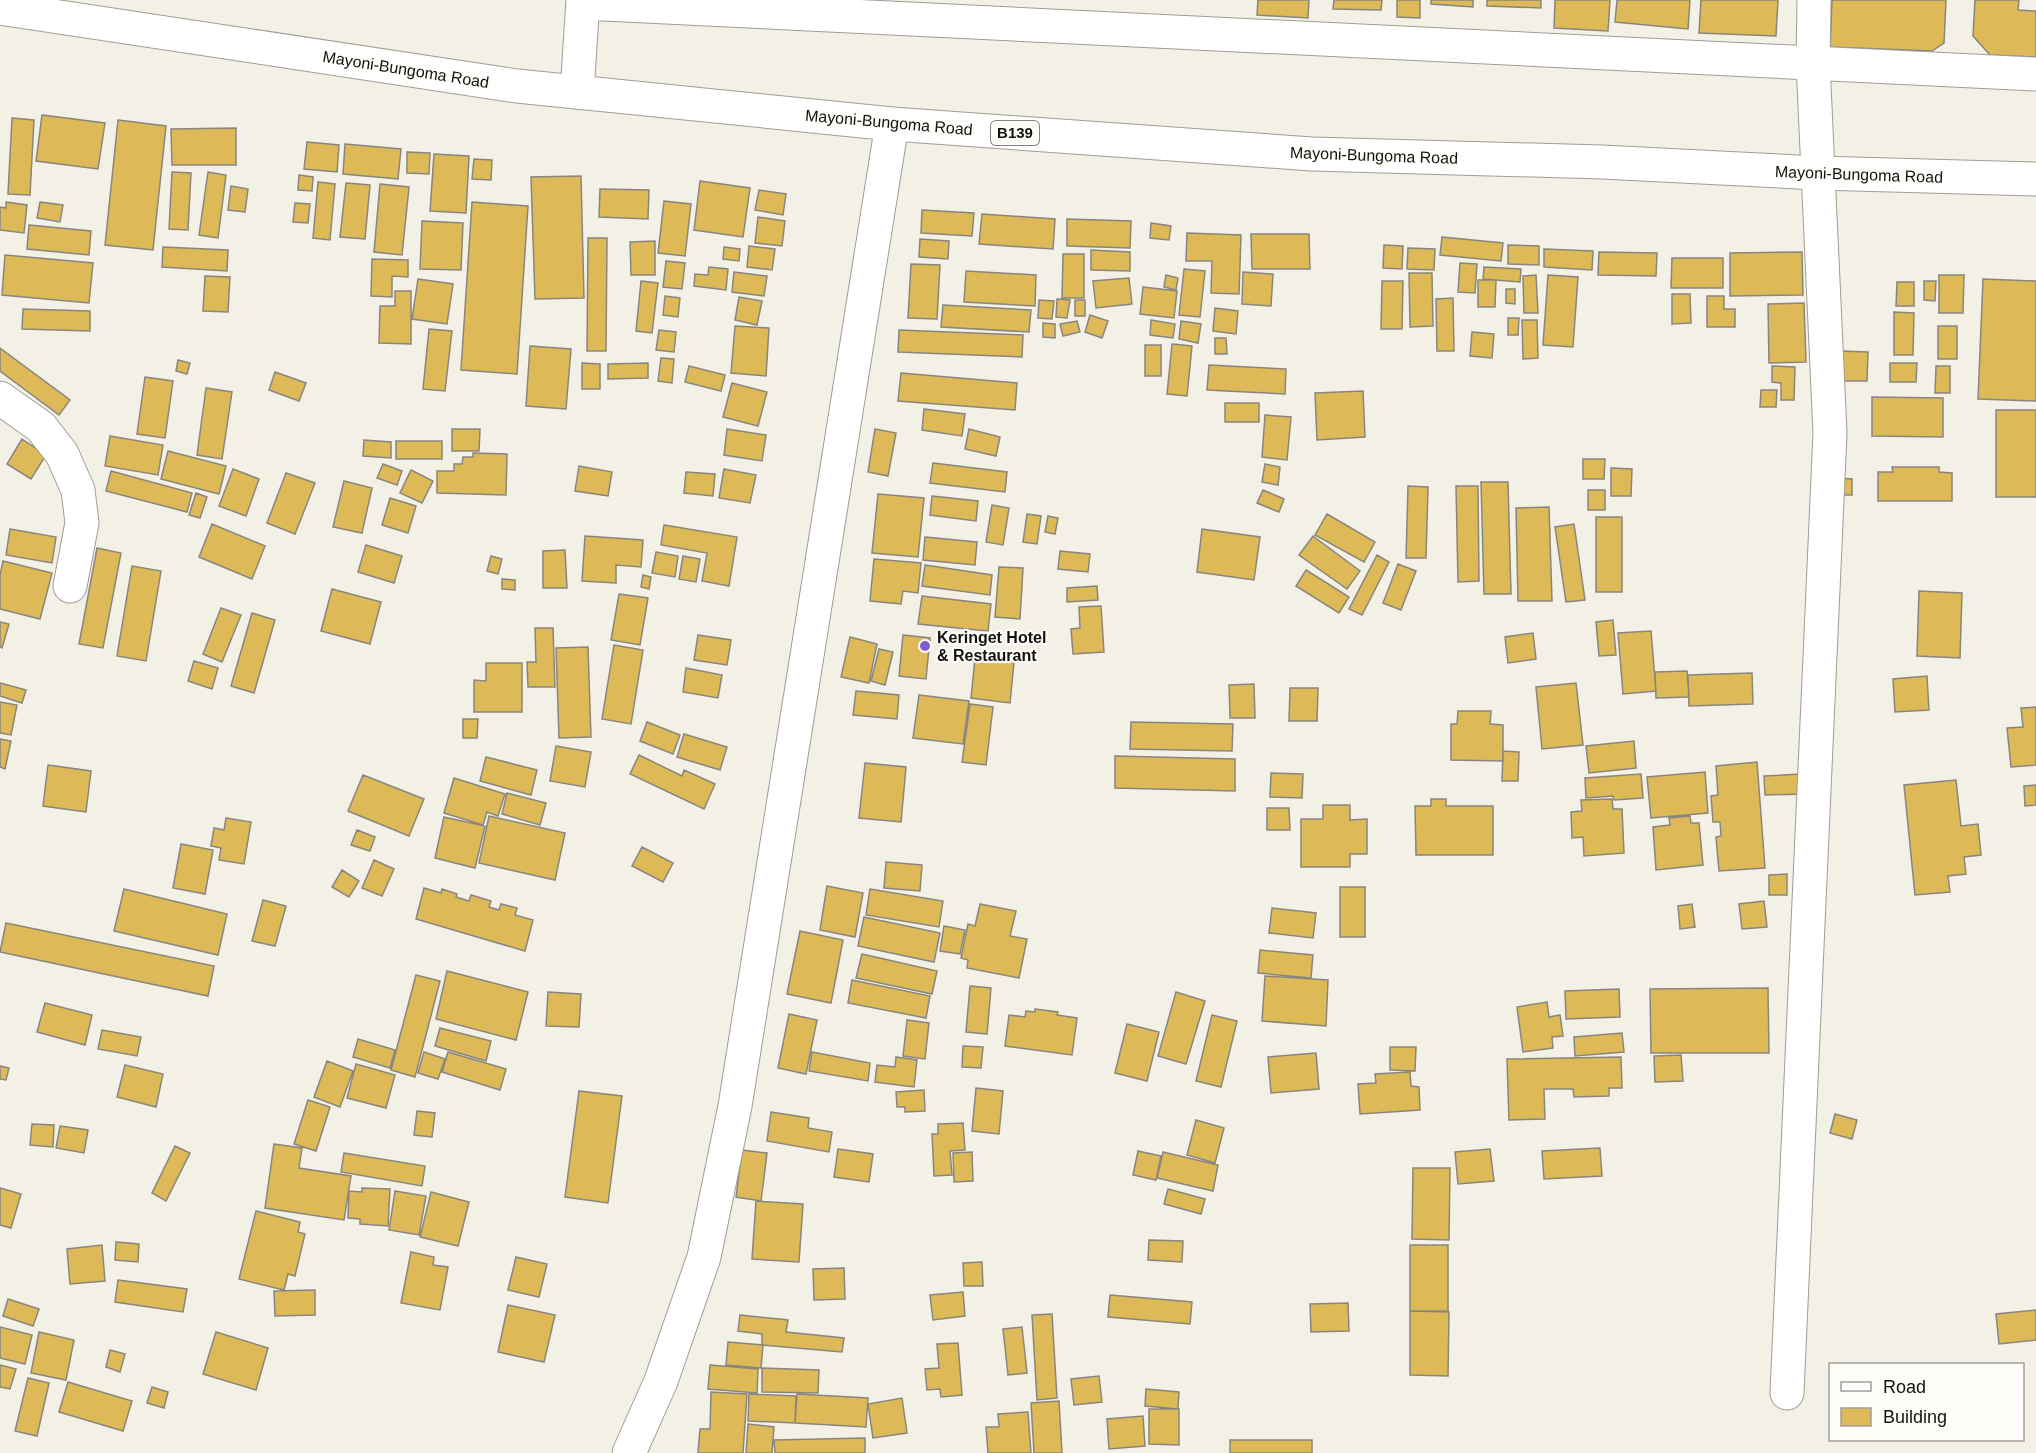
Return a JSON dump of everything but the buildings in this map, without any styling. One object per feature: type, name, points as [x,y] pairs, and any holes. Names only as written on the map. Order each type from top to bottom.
[{"type":"street","points":[[1787,1393],[1830,433],[1813,63],[1814,0]]},
{"type":"street","points":[[577,92],[583,1],[2036,74]]},
{"type":"street","name":"Mayoni-Bungoma Road","points":[[0,8],[518,86],[892,124],[1312,154],[1602,162],[1818,173],[2036,179]]},
{"type":"street","points":[[629,1453],[661,1381],[704,1257],[735,1106],[892,124]]},
{"type":"street","points":[[0,398],[41,427],[62,454],[78,490],[82,522],[70,586]]},
{"type":"place","name":"Keringet Hotel & Restaurant","points":[[925,646]]}]
